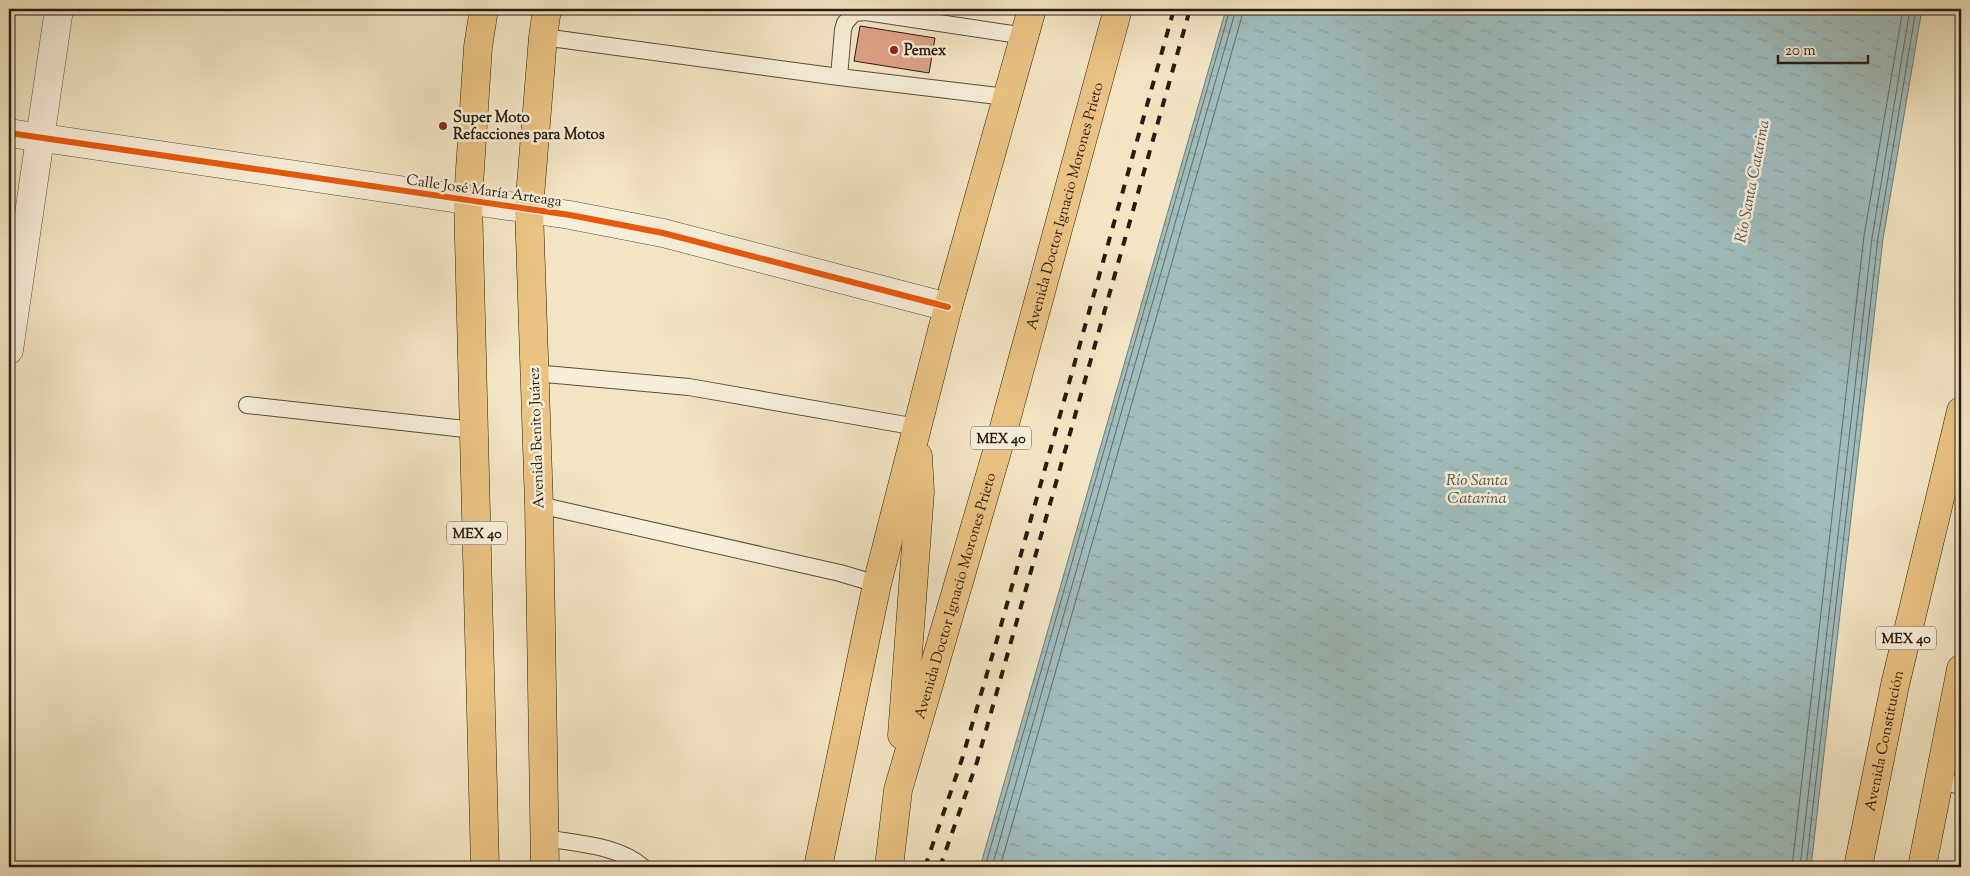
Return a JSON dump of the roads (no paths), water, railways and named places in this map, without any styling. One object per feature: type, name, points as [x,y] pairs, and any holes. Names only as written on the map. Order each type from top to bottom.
[{"type":"main road","name":"MEX 40","points":[[484,9],[478,47],[468,200],[485,867]]},
{"type":"main road","name":"Avenida Benito Juárez","points":[[545,867],[539,505],[529,209],[547,9]]},
{"type":"main road","points":[[818,867],[877,584],[948,307],[1032,9]]},
{"type":"main road","name":"Avenida Doctor Ignacio Morones Prieto","points":[[888,867],[898,790],[1003,431],[1118,9]]},
{"type":"main road","name":"Avenida Constitución","points":[[1858,867],[1894,685],[1961,411]]},
{"type":"main road","points":[[898,790],[920,492],[917,427]]},
{"type":"main road","points":[[1922,867],[1950,783],[1961,669]]},
{"type":"street","points":[[9,350],[59,9]]},
{"type":"street","name":"Calle José María Arteaga","points":[[9,133],[529,209],[662,233],[948,307]]},
{"type":"lane","points":[[839,78],[843,30],[845,23],[854,13],[866,12],[1025,36]]},
{"type":"lane","points":[[543,37],[839,78],[1006,96]]},
{"type":"lane","points":[[534,373],[689,387],[917,427]]},
{"type":"lane","points":[[247,405],[474,430]]},
{"type":"lane","points":[[539,505],[830,571],[877,584]]},
{"type":"lane","points":[[546,838],[615,850],[630,856],[643,867]]},
{"type":"water","name":"Río Santa Catarina","points":[[1226,9],[1922,9],[1883,239],[1811,867],[980,867]]},
{"type":"railway","points":[[925,867],[962,759],[998,636],[1174,9]]},
{"type":"railway","points":[[940,867],[977,762],[1190,9]]},
{"type":"place","name":"Pemex","points":[[894,50]]},
{"type":"place","name":"Super Moto Refacciones para Motos","points":[[443,126]]}]
